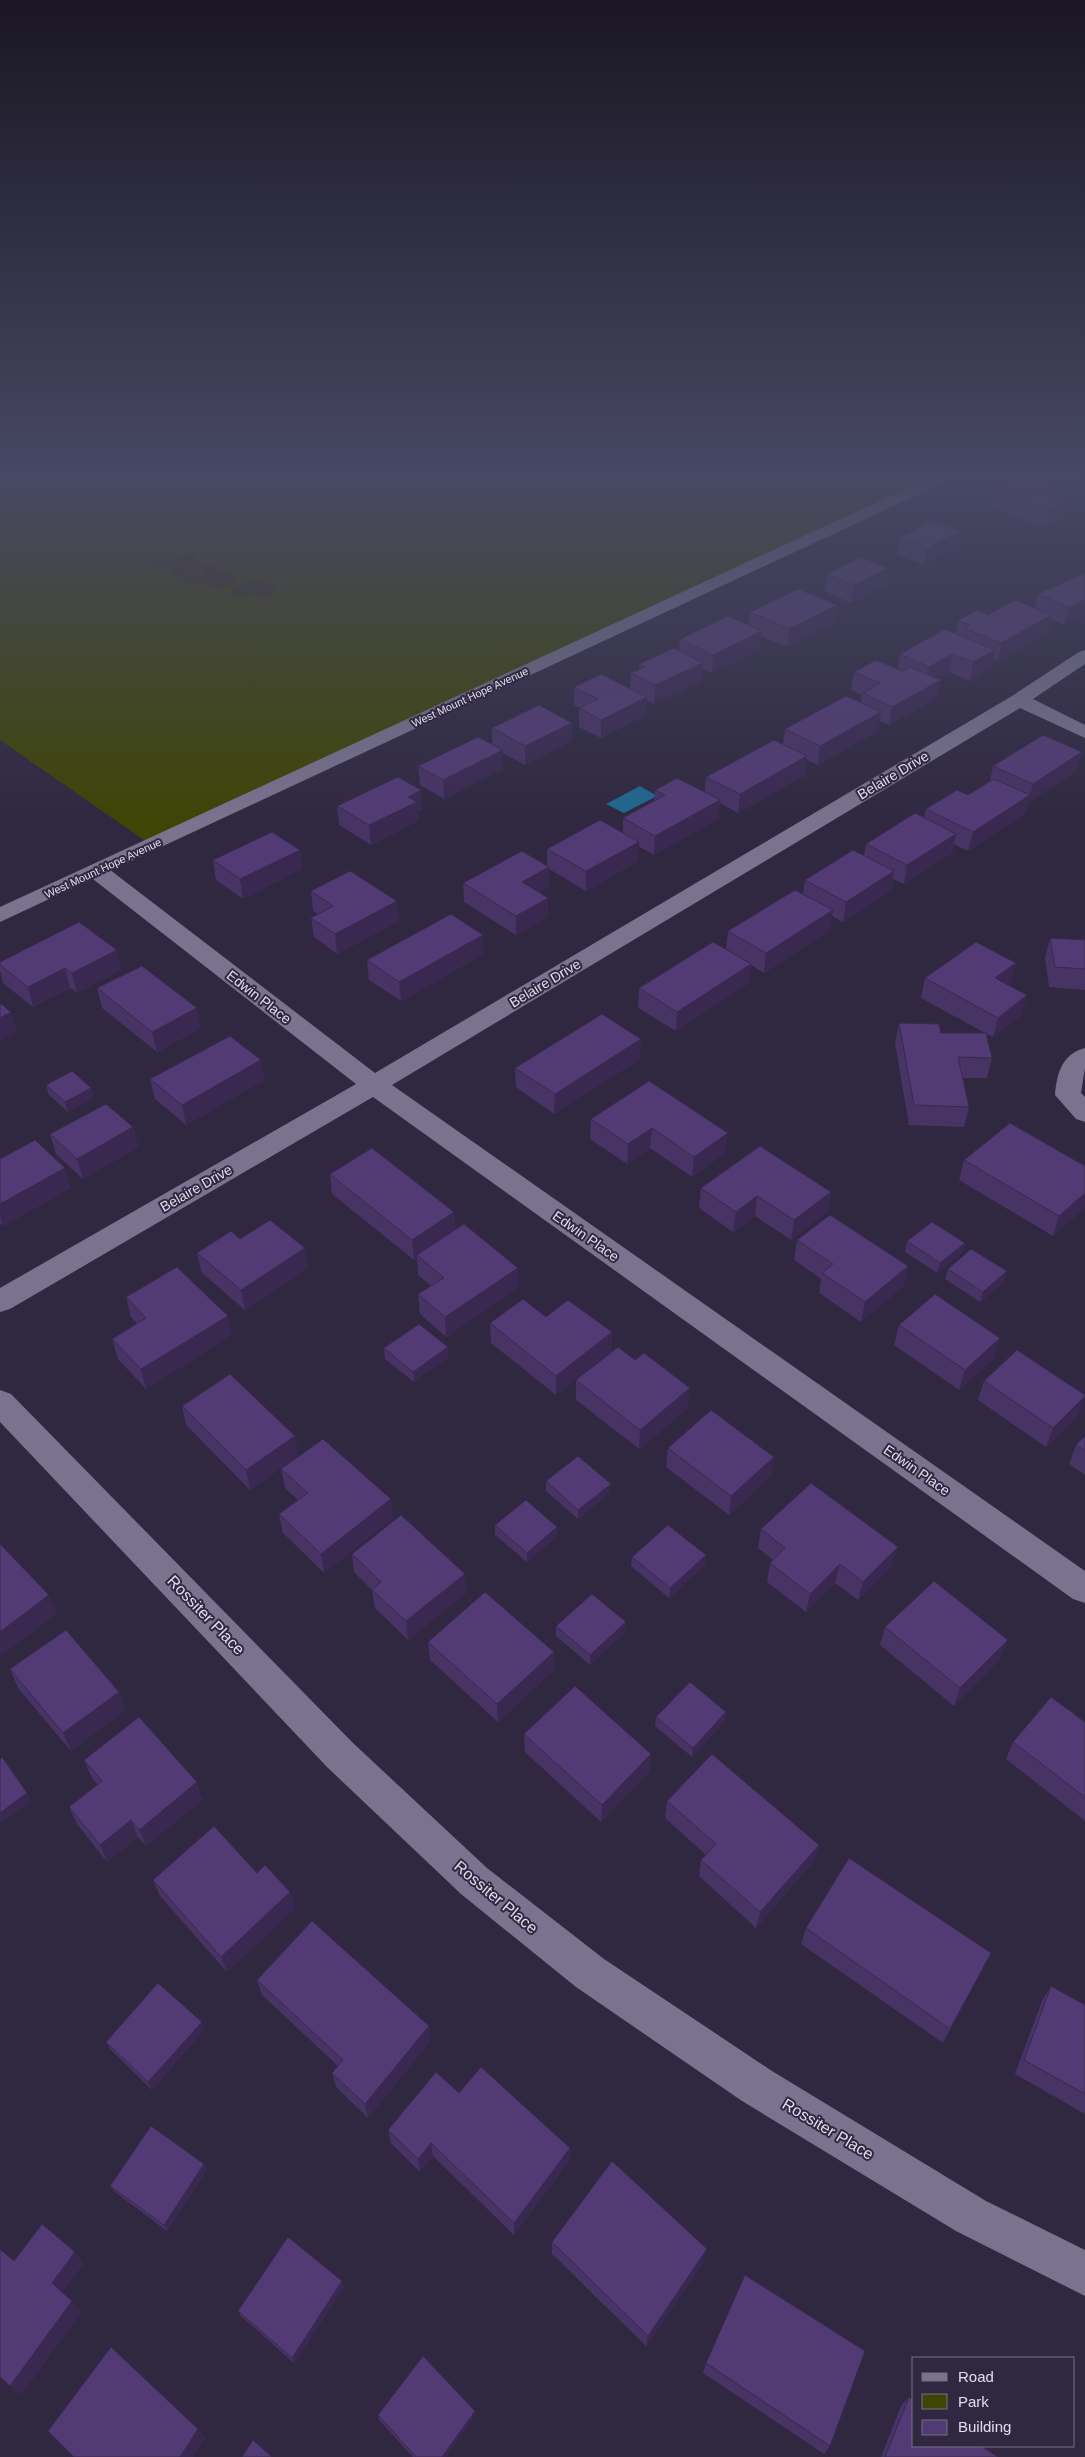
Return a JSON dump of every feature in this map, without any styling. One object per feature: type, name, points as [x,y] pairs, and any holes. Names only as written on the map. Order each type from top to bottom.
[{"type":"street","name":"West Mount Hope Avenue","points":[[0,915],[693,594]]},
{"type":"street","name":"Belaire Drive","points":[[0,1301],[374,1085],[1019,700],[1085,656]]},
{"type":"street","points":[[1019,700],[1085,732]]},
{"type":"street","name":"Edwin Place","points":[[97,870],[374,1085],[1085,1589]]},
{"type":"street","points":[[1085,1056],[1079,1058],[1070,1074],[1068,1096],[1085,1113]]},
{"type":"street","name":"Rossiter Place","points":[[0,1402],[340,1755],[404,1817],[482,1887],[590,1973],[757,2086],[971,2216],[1085,2274]]},
{"type":"green space","points":[[0,594],[695,594],[151,845],[0,740]]},
{"type":"sand","points":[[233,594],[250,594],[241,597]]},
{"type":"sand","points":[[254,594],[272,594],[264,597]]},
{"type":"water","points":[[640,786],[657,796],[624,813],[606,804]]},
{"type":"building","points":[[788,594],[809,594],[837,605],[789,629],[750,612]]},
{"type":"building","points":[[1038,594],[1085,594],[1085,600],[1069,607]]},
{"type":"building","points":[[1015,600],[1052,615],[1001,643],[964,628],[970,625],[958,620],[977,610],[988,615]]},
{"type":"building","points":[[728,616],[762,631],[713,655],[680,639]]},
{"type":"building","points":[[945,629],[995,650],[973,662],[952,654],[929,667],[900,654]]},
{"type":"building","points":[[674,648],[703,663],[655,685],[631,673],[645,667],[639,664]]},
{"type":"building","points":[[876,660],[902,671],[910,667],[941,680],[892,707],[863,693],[880,683],[854,672]]},
{"type":"building","points":[[601,674],[647,697],[601,720],[579,708],[598,699],[574,687]]},
{"type":"building","points":[[846,696],[881,712],[820,746],[785,729]]},
{"type":"building","points":[[539,705],[572,723],[525,746],[492,728]]},
{"type":"building","points":[[1043,735],[1082,752],[1033,784],[993,766]]},
{"type":"building","points":[[478,737],[503,750],[443,780],[418,766]]},
{"type":"building","points":[[774,740],[807,756],[740,794],[706,777]]},
{"type":"building","points":[[398,777],[421,790],[408,797],[417,802],[369,825],[337,806]]},
{"type":"building","points":[[677,778],[720,800],[655,836],[623,818],[665,795],[655,790]]},
{"type":"building","points":[[994,779],[1030,795],[973,832],[926,809],[957,790],[968,795]]},
{"type":"building","points":[[915,813],[956,834],[907,865],[866,844]]},
{"type":"building","points":[[600,820],[639,842],[586,871],[547,849]]},
{"type":"building","points":[[272,832],[300,850],[240,879],[213,860]]},
{"type":"building","points":[[853,850],[894,871],[846,902],[805,880]]},
{"type":"building","points":[[522,851],[549,867],[522,882],[548,898],[516,916],[463,883]]},
{"type":"building","points":[[350,871],[397,901],[335,934],[311,918],[333,906],[311,891]]},
{"type":"building","points":[[795,890],[833,910],[766,953],[728,931]]},
{"type":"building","points":[[451,914],[483,935],[399,982],[367,960]]},
{"type":"building","points":[[79,922],[117,950],[72,973],[65,968],[28,987],[0,965],[0,962]]},
{"type":"building","points":[[1050,938],[1085,940],[1085,969],[1055,967]]},
{"type":"building","points":[[713,942],[751,964],[677,1012],[639,988]]},
{"type":"building","points":[[976,942],[1016,963],[995,978],[1027,995],[998,1018],[925,978]]},
{"type":"building","points":[[142,966],[197,1008],[152,1032],[97,988]]},
{"type":"building","points":[[0,1003],[11,1012],[0,1018]]},
{"type":"building","points":[[602,1014],[641,1039],[555,1094],[515,1068]]},
{"type":"building","points":[[899,1023],[939,1024],[941,1033],[986,1033],[992,1058],[958,1057],[969,1107],[914,1105]]},
{"type":"building","points":[[230,1036],[261,1060],[182,1105],[150,1079]]},
{"type":"building","points":[[72,1071],[91,1088],[65,1102],[46,1085]]},
{"type":"building","points":[[649,1081],[728,1133],[694,1157],[652,1128],[628,1144],[591,1119]]},
{"type":"building","points":[[106,1104],[133,1127],[77,1159],[50,1134]]},
{"type":"building","points":[[1010,1123],[1085,1166],[1085,1193],[1059,1216],[964,1160]]},
{"type":"building","points":[[35,1140],[65,1168],[0,1204],[0,1159]]},
{"type":"building","points":[[760,1146],[831,1192],[794,1220],[757,1196],[736,1212],[701,1188]]},
{"type":"building","points":[[372,1148],[454,1212],[412,1240],[330,1174]]},
{"type":"building","points":[[830,1215],[908,1266],[865,1302],[822,1273],[833,1264],[797,1240]]},
{"type":"building","points":[[270,1220],[305,1248],[241,1290],[197,1253],[231,1231],[240,1239]]},
{"type":"building","points":[[932,1222],[965,1243],[940,1263],[907,1241]]},
{"type":"building","points":[[464,1224],[518,1268],[445,1317],[418,1294],[444,1278],[417,1255]]},
{"type":"building","points":[[971,1249],[1007,1271],[983,1292],[948,1269]]},
{"type":"building","points":[[177,1267],[228,1316],[141,1369],[112,1339],[146,1318],[126,1297]]},
{"type":"building","points":[[935,1294],[1000,1338],[965,1370],[899,1325]]},
{"type":"building","points":[[523,1299],[546,1317],[568,1300],[612,1332],[556,1376],[490,1323]]},
{"type":"building","points":[[419,1324],[448,1347],[413,1372],[384,1348]]},
{"type":"building","points":[[618,1347],[635,1360],[644,1353],[690,1388],[640,1430],[576,1380]]},
{"type":"building","points":[[1017,1350],[1085,1395],[1053,1428],[984,1381]]},
{"type":"building","points":[[230,1374],[295,1436],[246,1470],[182,1406]]},
{"type":"building","points":[[711,1410],[774,1457],[731,1496],[668,1448]]},
{"type":"building","points":[[1085,1436],[1085,1451],[1076,1445]]},
{"type":"building","points":[[323,1439],[391,1499],[321,1554],[279,1514],[308,1493],[281,1469]]},
{"type":"building","points":[[578,1456],[611,1484],[578,1510],[546,1481]]},
{"type":"building","points":[[811,1483],[898,1547],[863,1582],[840,1564],[810,1594],[770,1563],[785,1548],[761,1529]]},
{"type":"building","points":[[526,1500],[557,1527],[527,1553],[495,1525]]},
{"type":"building","points":[[401,1515],[465,1574],[406,1621],[372,1590],[381,1582],[352,1554]]},
{"type":"building","points":[[668,1525],[706,1555],[670,1588],[632,1557]]},
{"type":"building","points":[[0,1544],[49,1595],[0,1632]]},
{"type":"building","points":[[934,1581],[1008,1640],[960,1688],[885,1627]]},
{"type":"building","points":[[485,1592],[554,1652],[497,1704],[428,1642]]},
{"type":"building","points":[[592,1594],[626,1622],[590,1655],[556,1626]]},
{"type":"building","points":[[66,1630],[119,1692],[63,1733],[10,1669]]},
{"type":"building","points":[[690,1682],[726,1712],[693,1748],[656,1717]]},
{"type":"building","points":[[575,1686],[651,1754],[602,1805],[524,1734]]},
{"type":"building","points":[[1051,1697],[1085,1722],[1085,1797],[1013,1742]]},
{"type":"building","points":[[139,1717],[197,1782],[139,1830],[131,1820],[100,1845],[69,1807],[102,1781],[84,1760]]},
{"type":"building","points":[[712,1754],[819,1845],[760,1912],[701,1860],[716,1844],[667,1801]]},
{"type":"building","points":[[2,1757],[27,1793],[0,1813],[0,1759]]},
{"type":"building","points":[[214,1826],[257,1873],[265,1865],[290,1892],[221,1957],[153,1880]]},
{"type":"building","points":[[849,1858],[991,1953],[950,2029],[806,1928]]},
{"type":"building","points":[[312,1921],[429,2026],[365,2104],[332,2073],[343,2060],[257,1980]]},
{"type":"building","points":[[158,1983],[202,2022],[148,2082],[106,2042]]},
{"type":"building","points":[[1051,1986],[1085,2005],[1085,2094],[1024,2060]]},
{"type":"building","points":[[481,2067],[570,2148],[514,2223],[431,2143],[418,2159],[388,2130],[436,2072],[459,2093]]},
{"type":"building","points":[[151,2126],[204,2164],[164,2225],[110,2186]]},
{"type":"building","points":[[612,2161],[707,2249],[648,2336],[552,2242]]},
{"type":"building","points":[[42,2224],[75,2252],[52,2283],[72,2301],[10,2386],[0,2377],[0,2249],[14,2261]]},
{"type":"building","points":[[288,2237],[342,2281],[292,2358],[238,2311]]},
{"type":"building","points":[[745,2275],[865,2351],[830,2446],[706,2363]]},
{"type":"building","points":[[111,2347],[198,2429],[180,2457],[74,2457],[48,2431]]},
{"type":"building","points":[[423,2356],[475,2411],[442,2457],[416,2457],[378,2415]]},
{"type":"building","points":[[909,2397],[912,2399],[912,2447],[983,2447],[998,2457],[885,2457]]},
{"type":"building","points":[[253,2440],[272,2457],[242,2457]]}]
